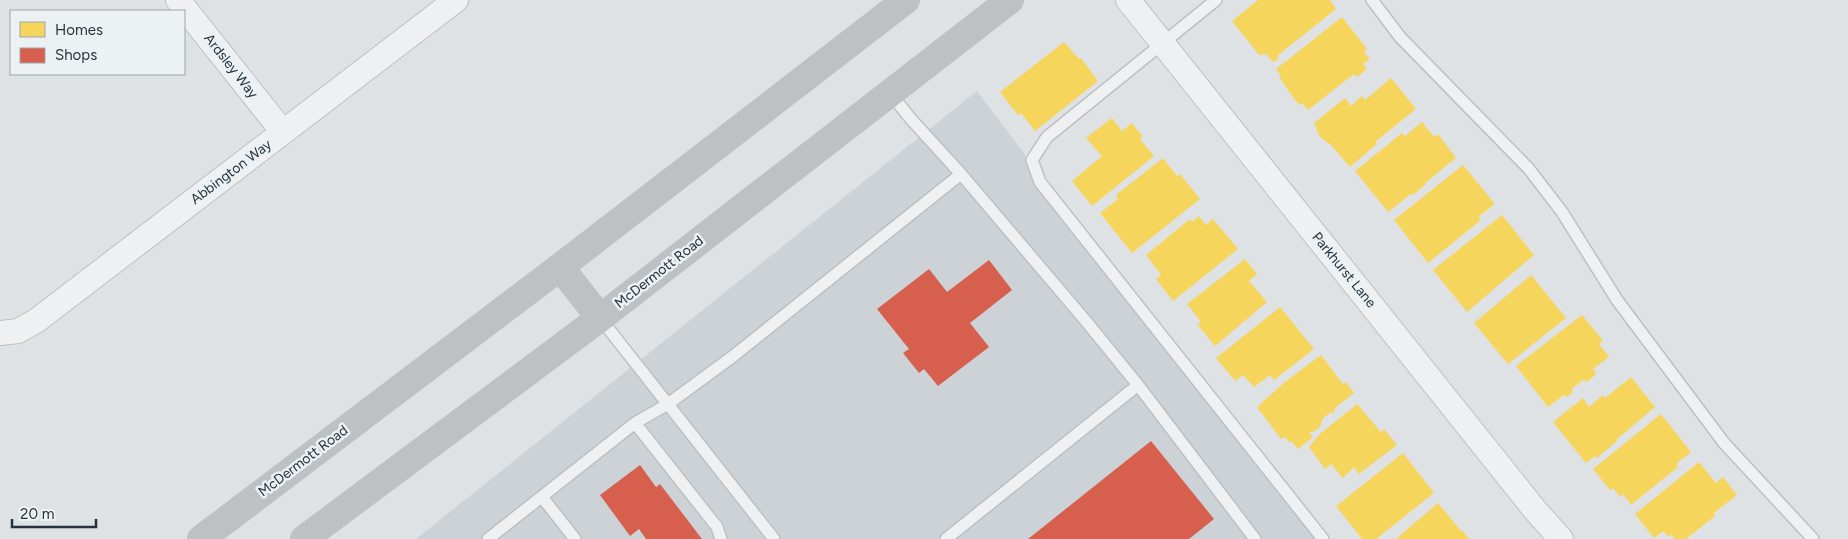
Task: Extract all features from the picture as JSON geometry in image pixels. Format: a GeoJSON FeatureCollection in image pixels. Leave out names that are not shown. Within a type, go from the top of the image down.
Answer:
{"type":"FeatureCollection","features":[{"type":"Feature","properties":{"kind":"main road","name":"McDermott Road"},"geometry":{"type":"LineString","coordinates":[[201,539],[560,267],[906,0]]}},
{"type":"Feature","properties":{"kind":"main road","name":"McDermott Road"},"geometry":{"type":"LineString","coordinates":[[312,537],[600,318],[1010,0]]}},
{"type":"Feature","properties":{"kind":"main road"},"geometry":{"type":"LineString","coordinates":[[560,267],[600,318]]}},
{"type":"Feature","properties":{"kind":"street","name":"Ardsley Way"},"geometry":{"type":"LineString","coordinates":[[178,0],[283,132]]}},
{"type":"Feature","properties":{"kind":"street","name":"Abbington Way"},"geometry":{"type":"LineString","coordinates":[[0,334],[18,331],[36,321],[456,0]]}},
{"type":"Feature","properties":{"kind":"street","name":"Parkhurst Lane"},"geometry":{"type":"LineString","coordinates":[[1128,0],[1561,539]]}},
{"type":"Feature","properties":{"kind":"lane"},"geometry":{"type":"LineString","coordinates":[[1216,0],[1047,137],[1032,160],[1040,182],[1323,539]]}},
{"type":"Feature","properties":{"kind":"lane"},"geometry":{"type":"LineString","coordinates":[[1372,0],[1400,37],[1529,169],[1562,212],[1618,300],[1724,443],[1813,539]]}},
{"type":"Feature","properties":{"kind":"lane"},"geometry":{"type":"LineString","coordinates":[[890,93],[1085,320],[1255,539]]}},
{"type":"Feature","properties":{"kind":"lane"},"geometry":{"type":"LineString","coordinates":[[488,539],[635,423],[668,404],[732,357],[961,174]]}},
{"type":"Feature","properties":{"kind":"lane"},"geometry":{"type":"LineString","coordinates":[[600,318],[774,539]]}},
{"type":"Feature","properties":{"kind":"lane"},"geometry":{"type":"LineString","coordinates":[[946,539],[1138,386]]}},
{"type":"Feature","properties":{"kind":"lane"},"geometry":{"type":"LineString","coordinates":[[635,423],[717,526],[721,539]]}},
{"type":"Feature","properties":{"kind":"lane"},"geometry":{"type":"LineString","coordinates":[[542,497],[575,539]]}},
{"type":"Feature","properties":{"kind":"shaded area"},"geometry":{"type":"Polygon","coordinates":[[[977,91],[1315,539],[416,539],[977,91]]]}},
{"type":"Feature","properties":{"kind":"building: Homes"},"geometry":{"type":"Polygon","coordinates":[[[1258,0],[1330,0],[1336,9],[1277,56],[1279,58],[1273,62],[1266,54],[1259,55],[1232,21],[1258,0]]]}},
{"type":"Feature","properties":{"kind":"building: Homes"},"geometry":{"type":"Polygon","coordinates":[[[1342,17],[1367,49],[1364,52],[1370,59],[1363,64],[1367,69],[1357,77],[1354,74],[1308,110],[1302,103],[1299,105],[1279,77],[1281,76],[1276,69],[1342,17]]]}},
{"type":"Feature","properties":{"kind":"building: Homes"},"geometry":{"type":"Polygon","coordinates":[[[1064,42],[1079,59],[1081,58],[1098,81],[1035,131],[1021,113],[1018,115],[1000,92],[1064,42]]]}},
{"type":"Feature","properties":{"kind":"building: Homes"},"geometry":{"type":"Polygon","coordinates":[[[1391,78],[1416,109],[1375,142],[1377,144],[1350,167],[1331,145],[1320,137],[1314,123],[1345,98],[1351,106],[1362,96],[1365,100],[1391,78]]]}},
{"type":"Feature","properties":{"kind":"building: Homes"},"geometry":{"type":"Polygon","coordinates":[[[1112,118],[1122,131],[1132,123],[1143,137],[1140,139],[1154,156],[1092,206],[1072,181],[1102,156],[1086,138],[1112,118]]]}},
{"type":"Feature","properties":{"kind":"building: Homes"},"geometry":{"type":"Polygon","coordinates":[[[1422,122],[1434,137],[1438,134],[1456,158],[1413,195],[1412,193],[1388,212],[1355,171],[1402,133],[1405,136],[1422,122]]]}},
{"type":"Feature","properties":{"kind":"building: Homes"},"geometry":{"type":"Polygon","coordinates":[[[1163,158],[1177,176],[1180,174],[1200,199],[1132,253],[1100,213],[1118,199],[1116,195],[1163,158]]]}},
{"type":"Feature","properties":{"kind":"building: Homes"},"geometry":{"type":"Polygon","coordinates":[[[1463,165],[1495,204],[1478,217],[1481,220],[1428,263],[1394,220],[1463,165]]]}},
{"type":"Feature","properties":{"kind":"building: Homes"},"geometry":{"type":"Polygon","coordinates":[[[1502,215],[1534,255],[1467,312],[1433,270],[1502,215]]]}},
{"type":"Feature","properties":{"kind":"building: Homes"},"geometry":{"type":"Polygon","coordinates":[[[1199,216],[1206,225],[1213,219],[1238,249],[1173,301],[1156,279],[1161,275],[1146,255],[1190,219],[1192,222],[1199,216]]]}},
{"type":"Feature","properties":{"kind":"building: Homes"},"geometry":{"type":"Polygon","coordinates":[[[1245,259],[1257,274],[1249,281],[1267,302],[1215,346],[1197,324],[1201,322],[1187,304],[1245,259]]]}},
{"type":"Feature","properties":{"kind":"building: Homes"},"geometry":{"type":"Polygon","coordinates":[[[1531,275],[1566,318],[1508,364],[1474,323],[1531,275]]]}},
{"type":"Feature","properties":{"kind":"building: Homes"},"geometry":{"type":"Polygon","coordinates":[[[1280,307],[1314,349],[1274,380],[1270,375],[1254,387],[1243,375],[1235,381],[1216,358],[1280,307]]]}},
{"type":"Feature","properties":{"kind":"building: Homes"},"geometry":{"type":"Polygon","coordinates":[[[1582,315],[1603,341],[1599,344],[1609,357],[1593,369],[1596,373],[1587,382],[1583,380],[1572,389],[1572,393],[1567,397],[1564,395],[1548,407],[1516,366],[1582,315]]]}},
{"type":"Feature","properties":{"kind":"building: Homes"},"geometry":{"type":"Polygon","coordinates":[[[1321,355],[1343,384],[1346,382],[1354,393],[1336,407],[1333,413],[1323,418],[1320,427],[1313,432],[1309,432],[1313,437],[1298,449],[1285,437],[1281,439],[1257,407],[1286,381],[1321,355]]]}},
{"type":"Feature","properties":{"kind":"building: Homes"},"geometry":{"type":"Polygon","coordinates":[[[1631,377],[1655,407],[1597,458],[1595,456],[1586,463],[1553,422],[1583,398],[1589,407],[1603,395],[1605,398],[1631,377]]]}},
{"type":"Feature","properties":{"kind":"building: Homes"},"geometry":{"type":"Polygon","coordinates":[[[1357,404],[1381,432],[1384,429],[1397,445],[1359,474],[1354,467],[1343,478],[1331,464],[1325,469],[1309,447],[1321,433],[1357,404]]]}},
{"type":"Feature","properties":{"kind":"building: Homes"},"geometry":{"type":"Polygon","coordinates":[[[1661,414],[1691,452],[1676,464],[1678,467],[1631,505],[1623,494],[1620,497],[1613,488],[1610,490],[1593,469],[1661,414]]]}},
{"type":"Feature","properties":{"kind":"building: Homes"},"geometry":{"type":"Polygon","coordinates":[[[1403,453],[1434,493],[1376,539],[1362,539],[1336,506],[1403,453]]]}},
{"type":"Feature","properties":{"kind":"building: Homes"},"geometry":{"type":"Polygon","coordinates":[[[1699,462],[1716,483],[1723,477],[1737,495],[1714,513],[1715,516],[1686,539],[1675,539],[1671,534],[1668,537],[1663,531],[1654,538],[1635,514],[1699,462]]]}},
{"type":"Feature","properties":{"kind":"building: Homes"},"geometry":{"type":"Polygon","coordinates":[[[1438,503],[1469,539],[1396,539],[1438,503]]]}},
{"type":"Feature","properties":{"kind":"building: Shops"},"geometry":{"type":"Polygon","coordinates":[[[989,260],[1012,290],[970,323],[989,347],[938,386],[924,369],[919,373],[903,353],[909,349],[877,309],[929,269],[947,292],[989,260]]]}},
{"type":"Feature","properties":{"kind":"building: Shops"},"geometry":{"type":"Polygon","coordinates":[[[1151,441],[1214,519],[1189,539],[1028,539],[1151,441]]]}},
{"type":"Feature","properties":{"kind":"building: Shops"},"geometry":{"type":"Polygon","coordinates":[[[640,465],[656,487],[660,484],[702,539],[646,539],[639,529],[630,536],[600,495],[640,465]]]}}]}
